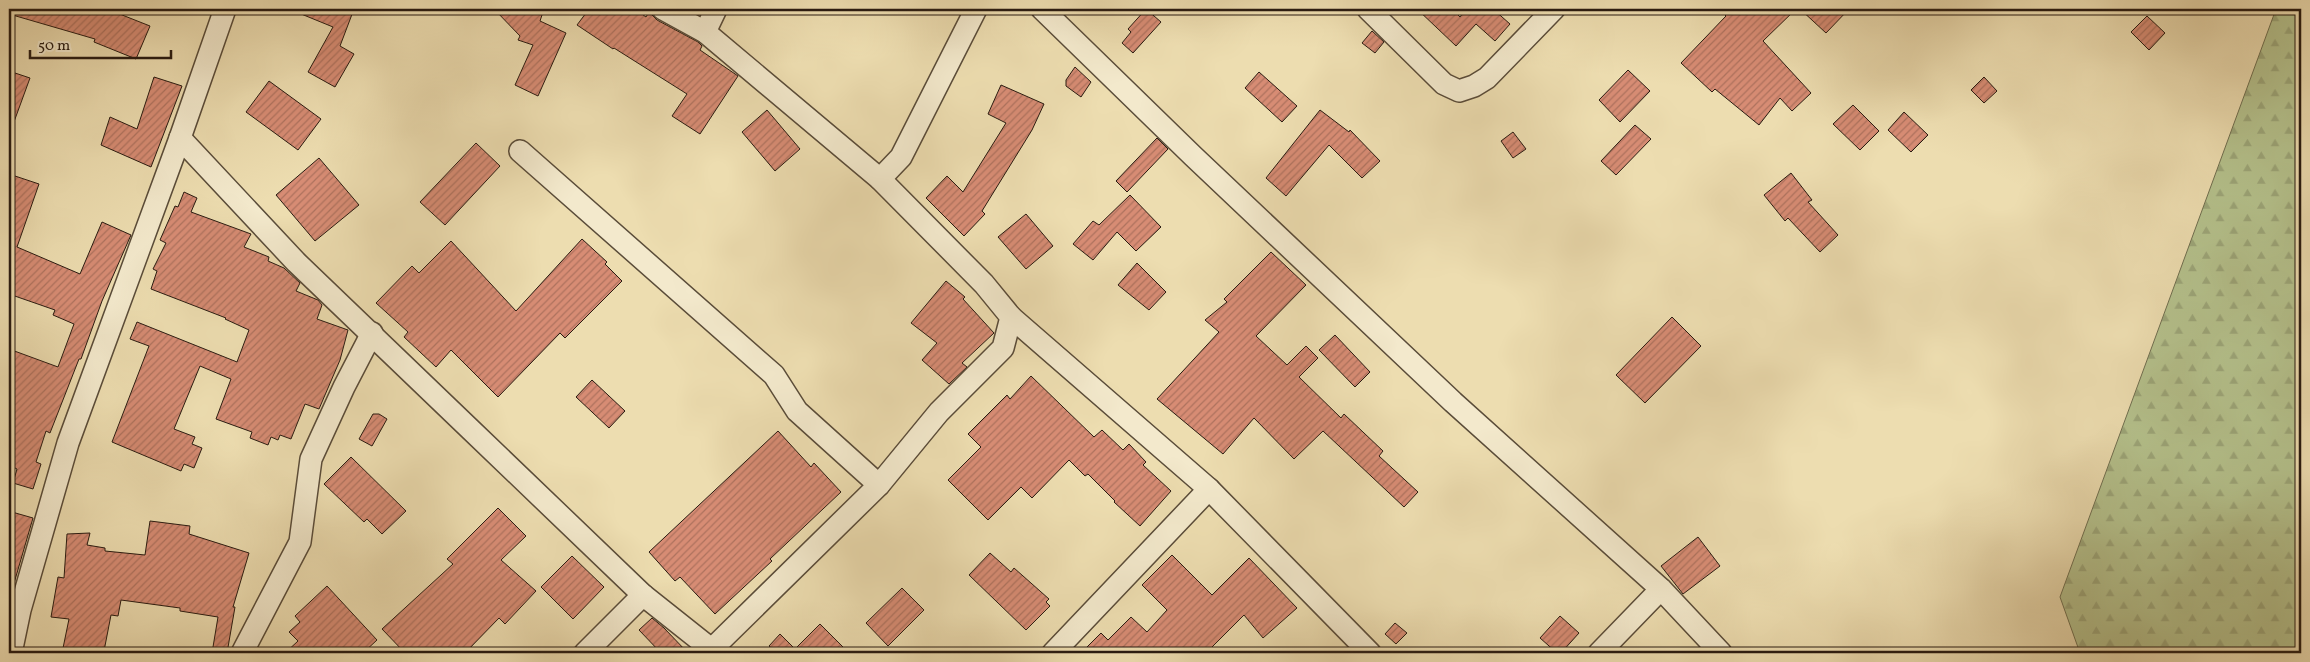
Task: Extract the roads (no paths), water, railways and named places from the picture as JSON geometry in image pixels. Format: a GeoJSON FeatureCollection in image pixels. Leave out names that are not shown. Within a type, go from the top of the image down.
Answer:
{"type":"FeatureCollection","features":[{"type":"Feature","properties":{"kind":"street"},"geometry":{"type":"LineString","coordinates":[[663,9],[705,32],[880,179],[984,284],[1011,317],[1209,489],[1370,653]]}},
{"type":"Feature","properties":{"kind":"street"},"geometry":{"type":"LineString","coordinates":[[705,32],[716,9]]}},
{"type":"Feature","properties":{"kind":"street"},"geometry":{"type":"LineString","coordinates":[[880,179],[901,157],[976,9]]}},
{"type":"Feature","properties":{"kind":"street"},"geometry":{"type":"LineString","coordinates":[[1042,9],[1193,156],[1453,402],[1661,589],[1721,653]]}},
{"type":"Feature","properties":{"kind":"street"},"geometry":{"type":"LineString","coordinates":[[1368,9],[1444,84],[1459,90],[1474,86],[1487,78],[1554,9]]}},
{"type":"Feature","properties":{"kind":"street"},"geometry":{"type":"LineString","coordinates":[[11,653],[20,610],[68,443],[180,138],[220,10]]}},
{"type":"Feature","properties":{"kind":"street"},"geometry":{"type":"LineString","coordinates":[[180,138],[296,262],[643,595],[714,651],[879,485],[939,412],[1003,348],[1011,317]]}},
{"type":"Feature","properties":{"kind":"street"},"geometry":{"type":"LineString","coordinates":[[520,150],[774,375],[797,411],[879,485]]}},
{"type":"Feature","properties":{"kind":"street"},"geometry":{"type":"LineString","coordinates":[[242,653],[300,542],[311,458],[372,333]]}},
{"type":"Feature","properties":{"kind":"street"},"geometry":{"type":"LineString","coordinates":[[1053,653],[1209,489]]}},
{"type":"Feature","properties":{"kind":"street"},"geometry":{"type":"LineString","coordinates":[[1599,653],[1661,589]]}},
{"type":"Feature","properties":{"kind":"street"},"geometry":{"type":"LineString","coordinates":[[585,653],[643,595]]}}]}
